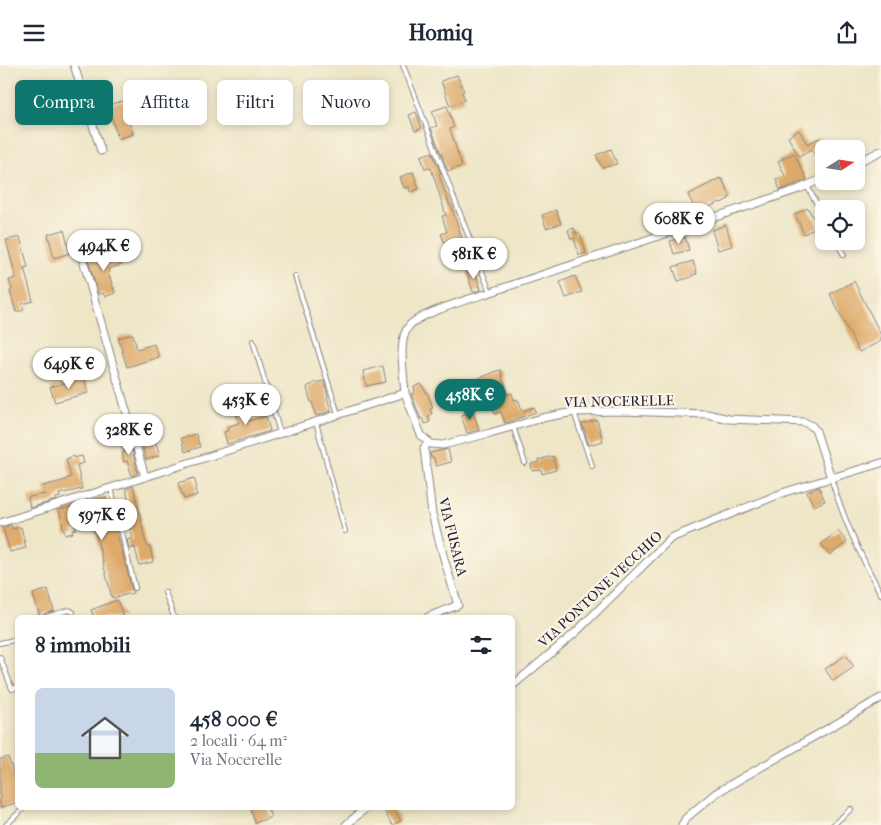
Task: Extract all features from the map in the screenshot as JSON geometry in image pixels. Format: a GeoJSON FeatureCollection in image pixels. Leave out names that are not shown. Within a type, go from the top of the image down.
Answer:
{"type":"FeatureCollection","features":[{"type":"Feature","properties":{"kind":"street"},"geometry":{"type":"LineString","coordinates":[[74,65],[102,151]]}},
{"type":"Feature","properties":{"kind":"street"},"geometry":{"type":"LineString","coordinates":[[865,159],[881,151]]}},
{"type":"Feature","properties":{"kind":"street"},"geometry":{"type":"LineString","coordinates":[[429,442],[421,435],[405,393],[403,335],[408,326],[415,321],[436,311],[490,292],[815,182]]}},
{"type":"Feature","properties":{"kind":"street"},"geometry":{"type":"LineString","coordinates":[[84,263],[145,477]]}},
{"type":"Feature","properties":{"kind":"street"},"geometry":{"type":"LineString","coordinates":[[0,523],[405,393]]}},
{"type":"Feature","properties":{"kind":"street","name":"VIA NOCERELLE"},"geometry":{"type":"LineString","coordinates":[[429,442],[431,444],[443,445],[542,418],[574,412],[621,411],[707,414],[729,419],[804,422],[812,426],[816,431],[830,478]]}},
{"type":"Feature","properties":{"kind":"street","name":"VIA FUSARA"},"geometry":{"type":"LineString","coordinates":[[429,442],[424,448],[432,514],[444,563],[458,605],[433,615]]}},
{"type":"Feature","properties":{"kind":"street","name":"VIA PONTONE VECCHIO"},"geometry":{"type":"LineString","coordinates":[[515,683],[575,633],[671,538],[785,492],[881,463]]}},
{"type":"Feature","properties":{"kind":"street"},"geometry":{"type":"LineString","coordinates":[[682,825],[686,818],[716,793],[881,698]]}},
{"type":"Feature","properties":{"kind":"street"},"geometry":{"type":"LineString","coordinates":[[346,825],[364,810]]}},
{"type":"Feature","properties":{"kind":"lane"},"geometry":{"type":"LineString","coordinates":[[403,65],[490,292]]}},
{"type":"Feature","properties":{"kind":"lane"},"geometry":{"type":"LineString","coordinates":[[807,186],[815,201]]}},
{"type":"Feature","properties":{"kind":"lane"},"geometry":{"type":"LineString","coordinates":[[841,250],[844,255]]}},
{"type":"Feature","properties":{"kind":"lane"},"geometry":{"type":"LineString","coordinates":[[295,276],[338,414]]}},
{"type":"Feature","properties":{"kind":"lane"},"geometry":{"type":"LineString","coordinates":[[252,341],[280,433]]}},
{"type":"Feature","properties":{"kind":"lane"},"geometry":{"type":"LineString","coordinates":[[574,412],[592,466]]}},
{"type":"Feature","properties":{"kind":"lane"},"geometry":{"type":"LineString","coordinates":[[316,422],[344,531]]}},
{"type":"Feature","properties":{"kind":"lane"},"geometry":{"type":"LineString","coordinates":[[514,426],[525,463]]}},
{"type":"Feature","properties":{"kind":"lane"},"geometry":{"type":"LineString","coordinates":[[830,478],[838,503],[881,594]]}},
{"type":"Feature","properties":{"kind":"lane"},"geometry":{"type":"LineString","coordinates":[[111,488],[135,588]]}},
{"type":"Feature","properties":{"kind":"lane"},"geometry":{"type":"LineString","coordinates":[[165,592],[173,615]]}},
{"type":"Feature","properties":{"kind":"lane"},"geometry":{"type":"LineString","coordinates":[[53,615],[69,610],[73,613]]}},
{"type":"Feature","properties":{"kind":"lane"},"geometry":{"type":"LineString","coordinates":[[0,643],[15,640]]}},
{"type":"Feature","properties":{"kind":"lane"},"geometry":{"type":"LineString","coordinates":[[0,657],[12,689],[15,688]]}},
{"type":"Feature","properties":{"kind":"lane"},"geometry":{"type":"LineString","coordinates":[[833,825],[851,809]]}},
{"type":"Feature","properties":{"kind":"lane"},"geometry":{"type":"LineString","coordinates":[[6,825],[22,810]]}},
{"type":"Feature","properties":{"kind":"building"},"geometry":{"type":"Polygon","coordinates":[[[457,75],[464,91],[462,92],[465,100],[450,106],[441,81],[457,75]]]}},
{"type":"Feature","properties":{"kind":"building"},"geometry":{"type":"Polygon","coordinates":[[[123,101],[123,125],[130,125],[133,134],[118,139],[113,122],[113,104],[123,101]]]}},
{"type":"Feature","properties":{"kind":"building"},"geometry":{"type":"Polygon","coordinates":[[[447,106],[454,127],[450,129],[462,166],[448,171],[431,128],[437,126],[432,111],[447,106]]]}},
{"type":"Feature","properties":{"kind":"building"},"geometry":{"type":"Polygon","coordinates":[[[416,112],[422,128],[415,131],[409,115],[416,112]]]}},
{"type":"Feature","properties":{"kind":"building"},"geometry":{"type":"Polygon","coordinates":[[[799,130],[807,144],[815,140],[815,155],[812,149],[799,156],[788,137],[799,130]]]}},
{"type":"Feature","properties":{"kind":"building"},"geometry":{"type":"Polygon","coordinates":[[[611,149],[617,164],[602,168],[596,155],[611,149]]]}},
{"type":"Feature","properties":{"kind":"building"},"geometry":{"type":"Polygon","coordinates":[[[432,152],[466,250],[458,253],[453,239],[444,242],[441,234],[447,232],[442,216],[446,215],[431,168],[425,169],[421,156],[432,152]]]}},
{"type":"Feature","properties":{"kind":"building"},"geometry":{"type":"Polygon","coordinates":[[[794,153],[807,180],[780,190],[776,179],[785,176],[778,161],[794,153]]]}},
{"type":"Feature","properties":{"kind":"building"},"geometry":{"type":"Polygon","coordinates":[[[413,172],[419,189],[410,192],[409,187],[404,188],[400,177],[413,172]]]}},
{"type":"Feature","properties":{"kind":"building"},"geometry":{"type":"Polygon","coordinates":[[[720,178],[731,197],[697,213],[688,195],[720,178]]]}},
{"type":"Feature","properties":{"kind":"building"},"geometry":{"type":"Polygon","coordinates":[[[808,208],[815,221],[815,228],[804,234],[795,214],[808,208]]]}},
{"type":"Feature","properties":{"kind":"building"},"geometry":{"type":"Polygon","coordinates":[[[556,210],[561,224],[546,228],[542,215],[556,210]]]}},
{"type":"Feature","properties":{"kind":"building"},"geometry":{"type":"Polygon","coordinates":[[[726,225],[732,246],[718,250],[712,230],[726,225]]]}},
{"type":"Feature","properties":{"kind":"building"},"geometry":{"type":"Polygon","coordinates":[[[574,228],[576,234],[580,233],[586,253],[579,255],[574,238],[571,239],[568,230],[574,228]]]}},
{"type":"Feature","properties":{"kind":"building"},"geometry":{"type":"Polygon","coordinates":[[[64,230],[70,253],[54,258],[48,234],[64,230]]]}},
{"type":"Feature","properties":{"kind":"building"},"geometry":{"type":"Polygon","coordinates":[[[20,237],[28,267],[24,268],[33,301],[22,304],[24,310],[16,312],[9,280],[16,278],[6,240],[20,237]]]}},
{"type":"Feature","properties":{"kind":"building"},"geometry":{"type":"Polygon","coordinates":[[[685,237],[689,250],[674,254],[670,241],[685,237]]]}},
{"type":"Feature","properties":{"kind":"building"},"geometry":{"type":"Polygon","coordinates":[[[118,252],[122,265],[108,269],[115,293],[105,297],[103,293],[98,294],[88,260],[118,252]]]}},
{"type":"Feature","properties":{"kind":"building"},"geometry":{"type":"Polygon","coordinates":[[[693,261],[697,274],[678,281],[673,267],[693,261]]]}},
{"type":"Feature","properties":{"kind":"building"},"geometry":{"type":"Polygon","coordinates":[[[474,268],[481,290],[473,292],[466,270],[474,268]]]}},
{"type":"Feature","properties":{"kind":"building"},"geometry":{"type":"Polygon","coordinates":[[[575,276],[582,292],[566,298],[560,282],[575,276]]]}},
{"type":"Feature","properties":{"kind":"building"},"geometry":{"type":"Polygon","coordinates":[[[854,281],[881,335],[881,341],[859,352],[830,294],[854,281]]]}},
{"type":"Feature","properties":{"kind":"building"},"geometry":{"type":"Polygon","coordinates":[[[133,334],[137,349],[154,344],[159,357],[127,367],[118,338],[133,334]]]}},
{"type":"Feature","properties":{"kind":"building"},"geometry":{"type":"Polygon","coordinates":[[[383,366],[386,382],[366,386],[363,371],[383,366]]]}},
{"type":"Feature","properties":{"kind":"building"},"geometry":{"type":"Polygon","coordinates":[[[501,370],[508,395],[512,393],[514,400],[517,399],[519,401],[522,411],[534,407],[536,412],[505,423],[501,412],[495,414],[492,405],[488,406],[481,384],[478,385],[476,379],[501,370]]]}},
{"type":"Feature","properties":{"kind":"building"},"geometry":{"type":"Polygon","coordinates":[[[84,378],[88,393],[55,402],[50,387],[84,378]]]}},
{"type":"Feature","properties":{"kind":"building"},"geometry":{"type":"Polygon","coordinates":[[[324,381],[331,411],[316,416],[307,389],[313,383],[324,381]]]}},
{"type":"Feature","properties":{"kind":"building"},"geometry":{"type":"Polygon","coordinates":[[[421,384],[433,408],[430,409],[432,414],[428,416],[430,422],[425,424],[421,419],[411,394],[415,392],[414,387],[421,384]]]}},
{"type":"Feature","properties":{"kind":"building"},"geometry":{"type":"Polygon","coordinates":[[[243,403],[248,421],[266,416],[270,431],[227,444],[224,432],[228,431],[227,427],[239,423],[234,405],[243,403]]]}},
{"type":"Feature","properties":{"kind":"building"},"geometry":{"type":"Polygon","coordinates":[[[472,408],[479,430],[467,433],[461,415],[467,413],[466,410],[472,408]]]}},
{"type":"Feature","properties":{"kind":"building"},"geometry":{"type":"Polygon","coordinates":[[[597,420],[603,441],[589,445],[582,424],[597,420]]]}},
{"type":"Feature","properties":{"kind":"building"},"geometry":{"type":"Polygon","coordinates":[[[196,434],[200,447],[185,452],[181,438],[196,434]]]}},
{"type":"Feature","properties":{"kind":"building"},"geometry":{"type":"Polygon","coordinates":[[[127,435],[138,473],[132,476],[127,461],[124,462],[122,453],[125,452],[121,436],[127,435]]]}},
{"type":"Feature","properties":{"kind":"building"},"geometry":{"type":"Polygon","coordinates":[[[155,440],[160,455],[146,460],[142,444],[155,440]]]}},
{"type":"Feature","properties":{"kind":"building"},"geometry":{"type":"Polygon","coordinates":[[[448,449],[451,462],[436,466],[434,458],[431,458],[430,453],[448,449]]]}},
{"type":"Feature","properties":{"kind":"building"},"geometry":{"type":"Polygon","coordinates":[[[74,456],[74,458],[82,456],[84,463],[77,465],[82,489],[59,494],[60,497],[56,498],[56,500],[30,508],[28,497],[45,494],[43,486],[71,477],[66,459],[74,456]]]}},
{"type":"Feature","properties":{"kind":"building"},"geometry":{"type":"Polygon","coordinates":[[[553,456],[556,470],[542,474],[541,470],[532,471],[531,464],[553,456]]]}},
{"type":"Feature","properties":{"kind":"building"},"geometry":{"type":"Polygon","coordinates":[[[194,478],[197,495],[184,499],[178,483],[194,478]]]}},
{"type":"Feature","properties":{"kind":"building"},"geometry":{"type":"Polygon","coordinates":[[[133,486],[145,540],[148,547],[150,547],[153,562],[139,565],[135,547],[129,549],[127,540],[133,538],[127,515],[131,513],[126,489],[133,486]]]}},
{"type":"Feature","properties":{"kind":"building"},"geometry":{"type":"Polygon","coordinates":[[[819,487],[825,501],[814,506],[807,492],[819,487]]]}},
{"type":"Feature","properties":{"kind":"building"},"geometry":{"type":"Polygon","coordinates":[[[106,497],[133,593],[112,598],[92,519],[74,523],[76,529],[72,530],[73,533],[65,535],[59,510],[106,497]]]}},
{"type":"Feature","properties":{"kind":"building"},"geometry":{"type":"Polygon","coordinates":[[[11,525],[12,529],[21,527],[26,548],[10,552],[3,528],[11,525]]]}},
{"type":"Feature","properties":{"kind":"building"},"geometry":{"type":"Polygon","coordinates":[[[838,531],[847,542],[830,555],[821,544],[838,531]]]}},
{"type":"Feature","properties":{"kind":"building"},"geometry":{"type":"Polygon","coordinates":[[[48,589],[54,611],[39,615],[33,594],[48,589]]]}},
{"type":"Feature","properties":{"kind":"building"},"geometry":{"type":"Polygon","coordinates":[[[117,600],[123,615],[93,615],[91,610],[117,600]]]}},
{"type":"Feature","properties":{"kind":"building"},"geometry":{"type":"Polygon","coordinates":[[[846,655],[854,667],[833,681],[825,669],[846,655]]]}},
{"type":"Feature","properties":{"kind":"building"},"geometry":{"type":"Polygon","coordinates":[[[8,757],[15,777],[15,803],[0,808],[0,759],[8,757]]]}},
{"type":"Feature","properties":{"kind":"building"},"geometry":{"type":"Polygon","coordinates":[[[251,810],[268,810],[271,817],[255,823],[251,810]]]}},
{"type":"Feature","properties":{"kind":"building"},"geometry":{"type":"Polygon","coordinates":[[[384,810],[395,810],[401,821],[392,825],[384,810]]]}}]}
